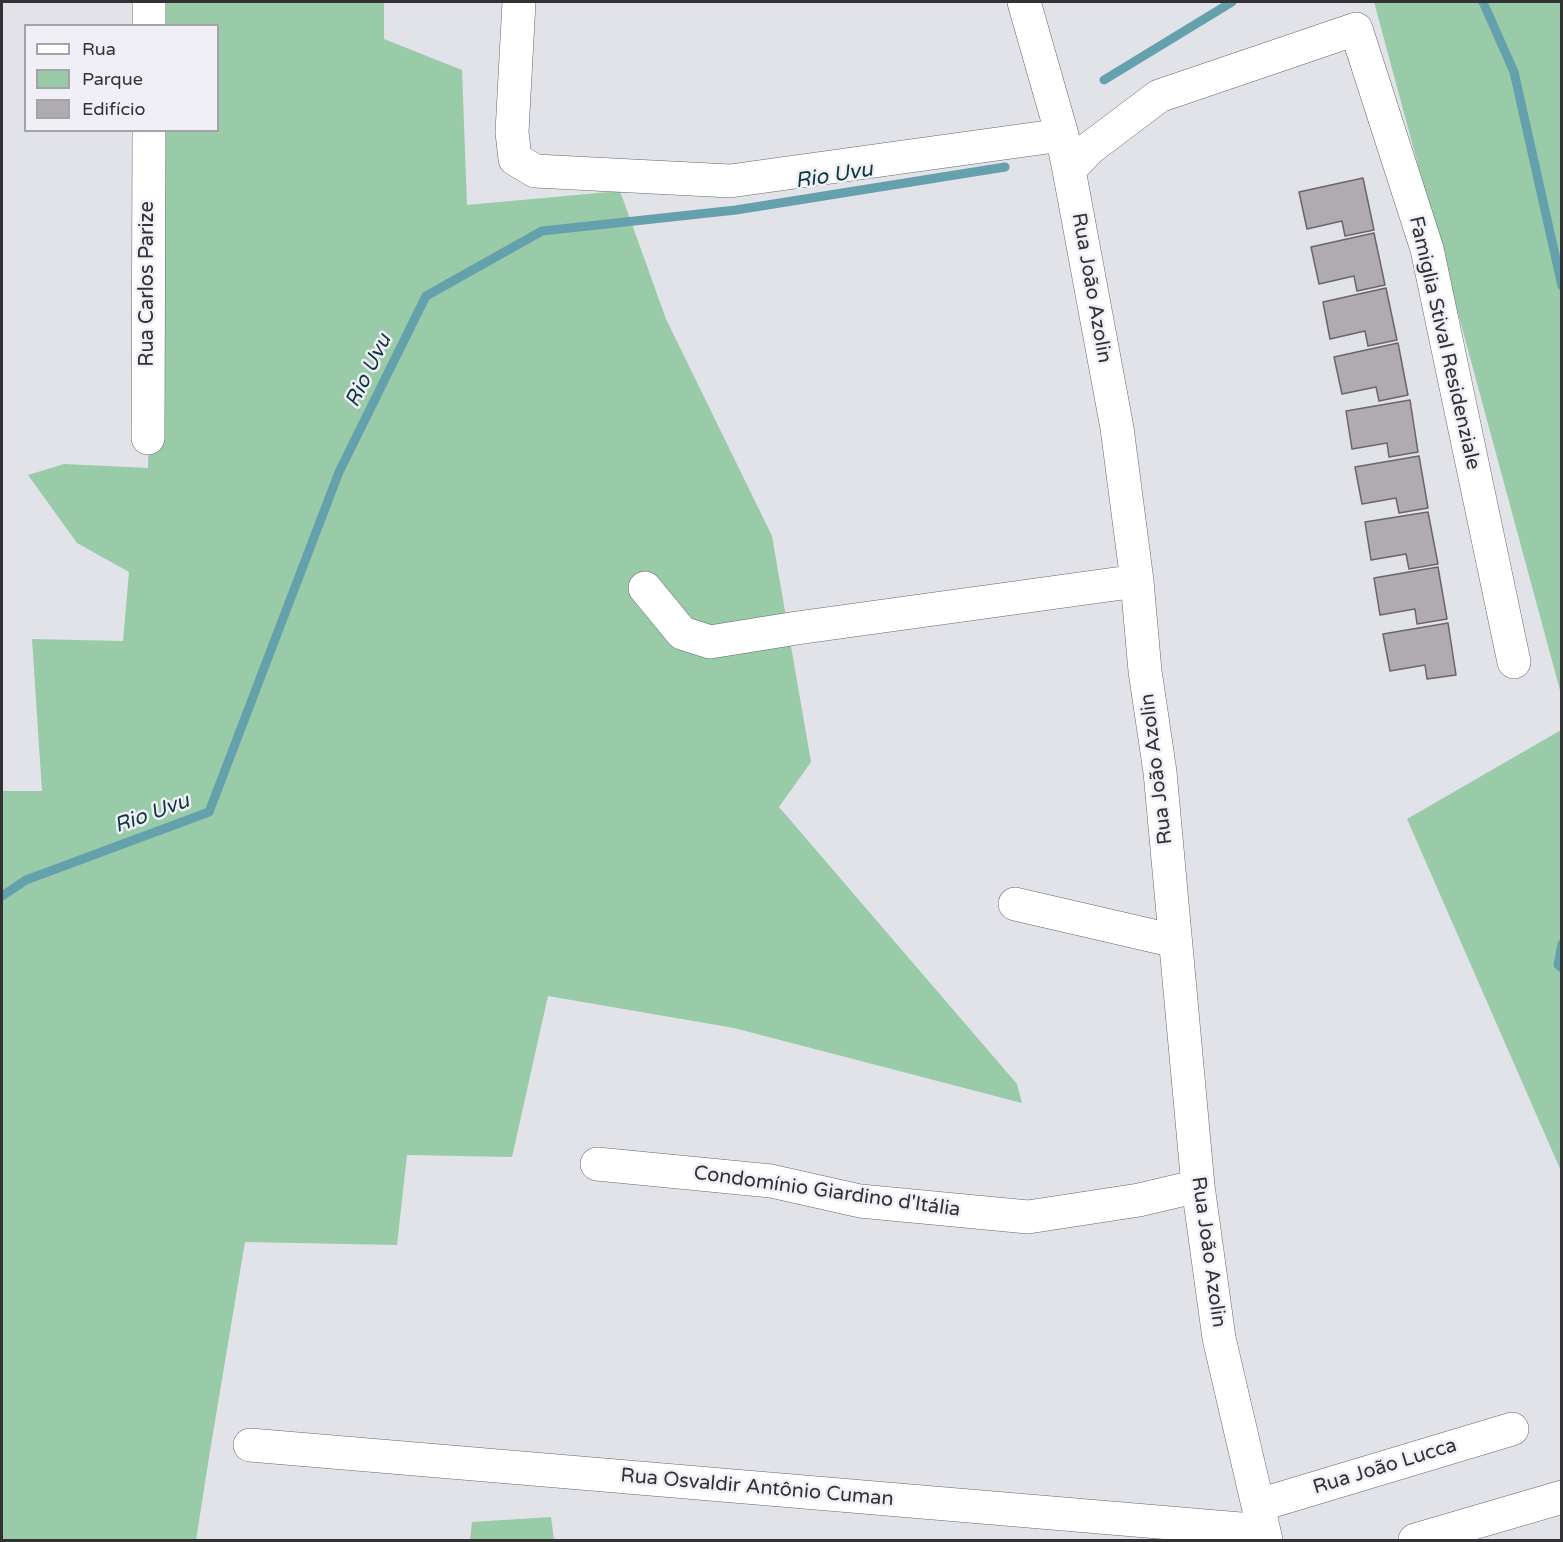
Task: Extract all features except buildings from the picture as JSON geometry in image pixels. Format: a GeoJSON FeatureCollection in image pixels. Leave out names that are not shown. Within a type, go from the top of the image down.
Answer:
{"type":"FeatureCollection","features":[{"type":"Feature","properties":{"kind":"street"},"geometry":{"type":"LineString","coordinates":[[149,2],[149,24]]}},
{"type":"Feature","properties":{"kind":"street"},"geometry":{"type":"LineString","coordinates":[[519,2],[512,132],[515,159],[535,171],[730,181],[1062,135]]}},
{"type":"Feature","properties":{"kind":"street","name":"Rua João Azolin"},"geometry":{"type":"LineString","coordinates":[[1024,2],[1062,135],[1116,428],[1137,581],[1145,671],[1160,772],[1198,1186],[1219,1338],[1263,1526]]}},
{"type":"Feature","properties":{"kind":"street","name":"Famiglia Stival Residenziale"},"geometry":{"type":"LineString","coordinates":[[1069,170],[1090,148],[1159,96],[1356,29],[1427,249],[1514,662]]}},
{"type":"Feature","properties":{"kind":"street","name":"Rua Carlos Parize"},"geometry":{"type":"LineString","coordinates":[[148,438],[149,132]]}},
{"type":"Feature","properties":{"kind":"street"},"geometry":{"type":"LineString","coordinates":[[645,588],[682,633],[710,642],[1137,581]]}},
{"type":"Feature","properties":{"kind":"street"},"geometry":{"type":"LineString","coordinates":[[1015,904],[1175,941]]}},
{"type":"Feature","properties":{"kind":"street","name":"Condomínio Giardino d'Itália"},"geometry":{"type":"LineString","coordinates":[[597,1164],[771,1181],[860,1201],[1028,1217],[1138,1200],[1198,1186]]}},
{"type":"Feature","properties":{"kind":"street","name":"Rua João Lucca"},"geometry":{"type":"LineString","coordinates":[[1263,1526],[1512,1429]]}},
{"type":"Feature","properties":{"kind":"street","name":"Rua Osvaldir Antônio Cuman"},"geometry":{"type":"LineString","coordinates":[[250,1445],[1263,1526]]}},
{"type":"Feature","properties":{"kind":"street"},"geometry":{"type":"LineString","coordinates":[[1431,1538],[1562,1497]]}},
{"type":"Feature","properties":{"kind":"green space"},"geometry":{"type":"Polygon","coordinates":[[[157,2],[384,2],[384,39],[462,70],[467,205],[620,191],[666,319],[772,536],[811,762],[779,807],[1017,1084],[1022,1103],[734,1028],[548,996],[512,1157],[407,1155],[397,1245],[245,1242],[196,1540],[2,1540],[2,791],[42,791],[32,639],[123,641],[129,572],[77,543],[28,475],[64,464],[148,468],[154,132],[219,132],[219,24],[156,24],[157,2]]]}},
{"type":"Feature","properties":{"kind":"green space"},"geometry":{"type":"Polygon","coordinates":[[[1374,2],[1561,2],[1561,694],[1374,2]]]}},
{"type":"Feature","properties":{"kind":"green space"},"geometry":{"type":"Polygon","coordinates":[[[1561,730],[1561,1171],[1407,819],[1561,730]]]}},
{"type":"Feature","properties":{"kind":"green space"},"geometry":{"type":"Polygon","coordinates":[[[551,1517],[554,1540],[470,1540],[472,1522],[551,1517]]]}},
{"type":"Feature","properties":{"kind":"waterway","name":"Rio Uvu"},"geometry":{"type":"LineString","coordinates":[[1104,80],[1232,2]]}},
{"type":"Feature","properties":{"kind":"waterway"},"geometry":{"type":"LineString","coordinates":[[1483,2],[1514,72],[1562,286]]}},
{"type":"Feature","properties":{"kind":"waterway","name":"Rio Uvu"},"geometry":{"type":"LineString","coordinates":[[2,896],[26,880],[209,812],[339,472],[426,296],[542,231],[736,210],[1005,167]]}},
{"type":"Feature","properties":{"kind":"waterway"},"geometry":{"type":"LineString","coordinates":[[1562,944],[1558,965],[1562,968]]}}]}
